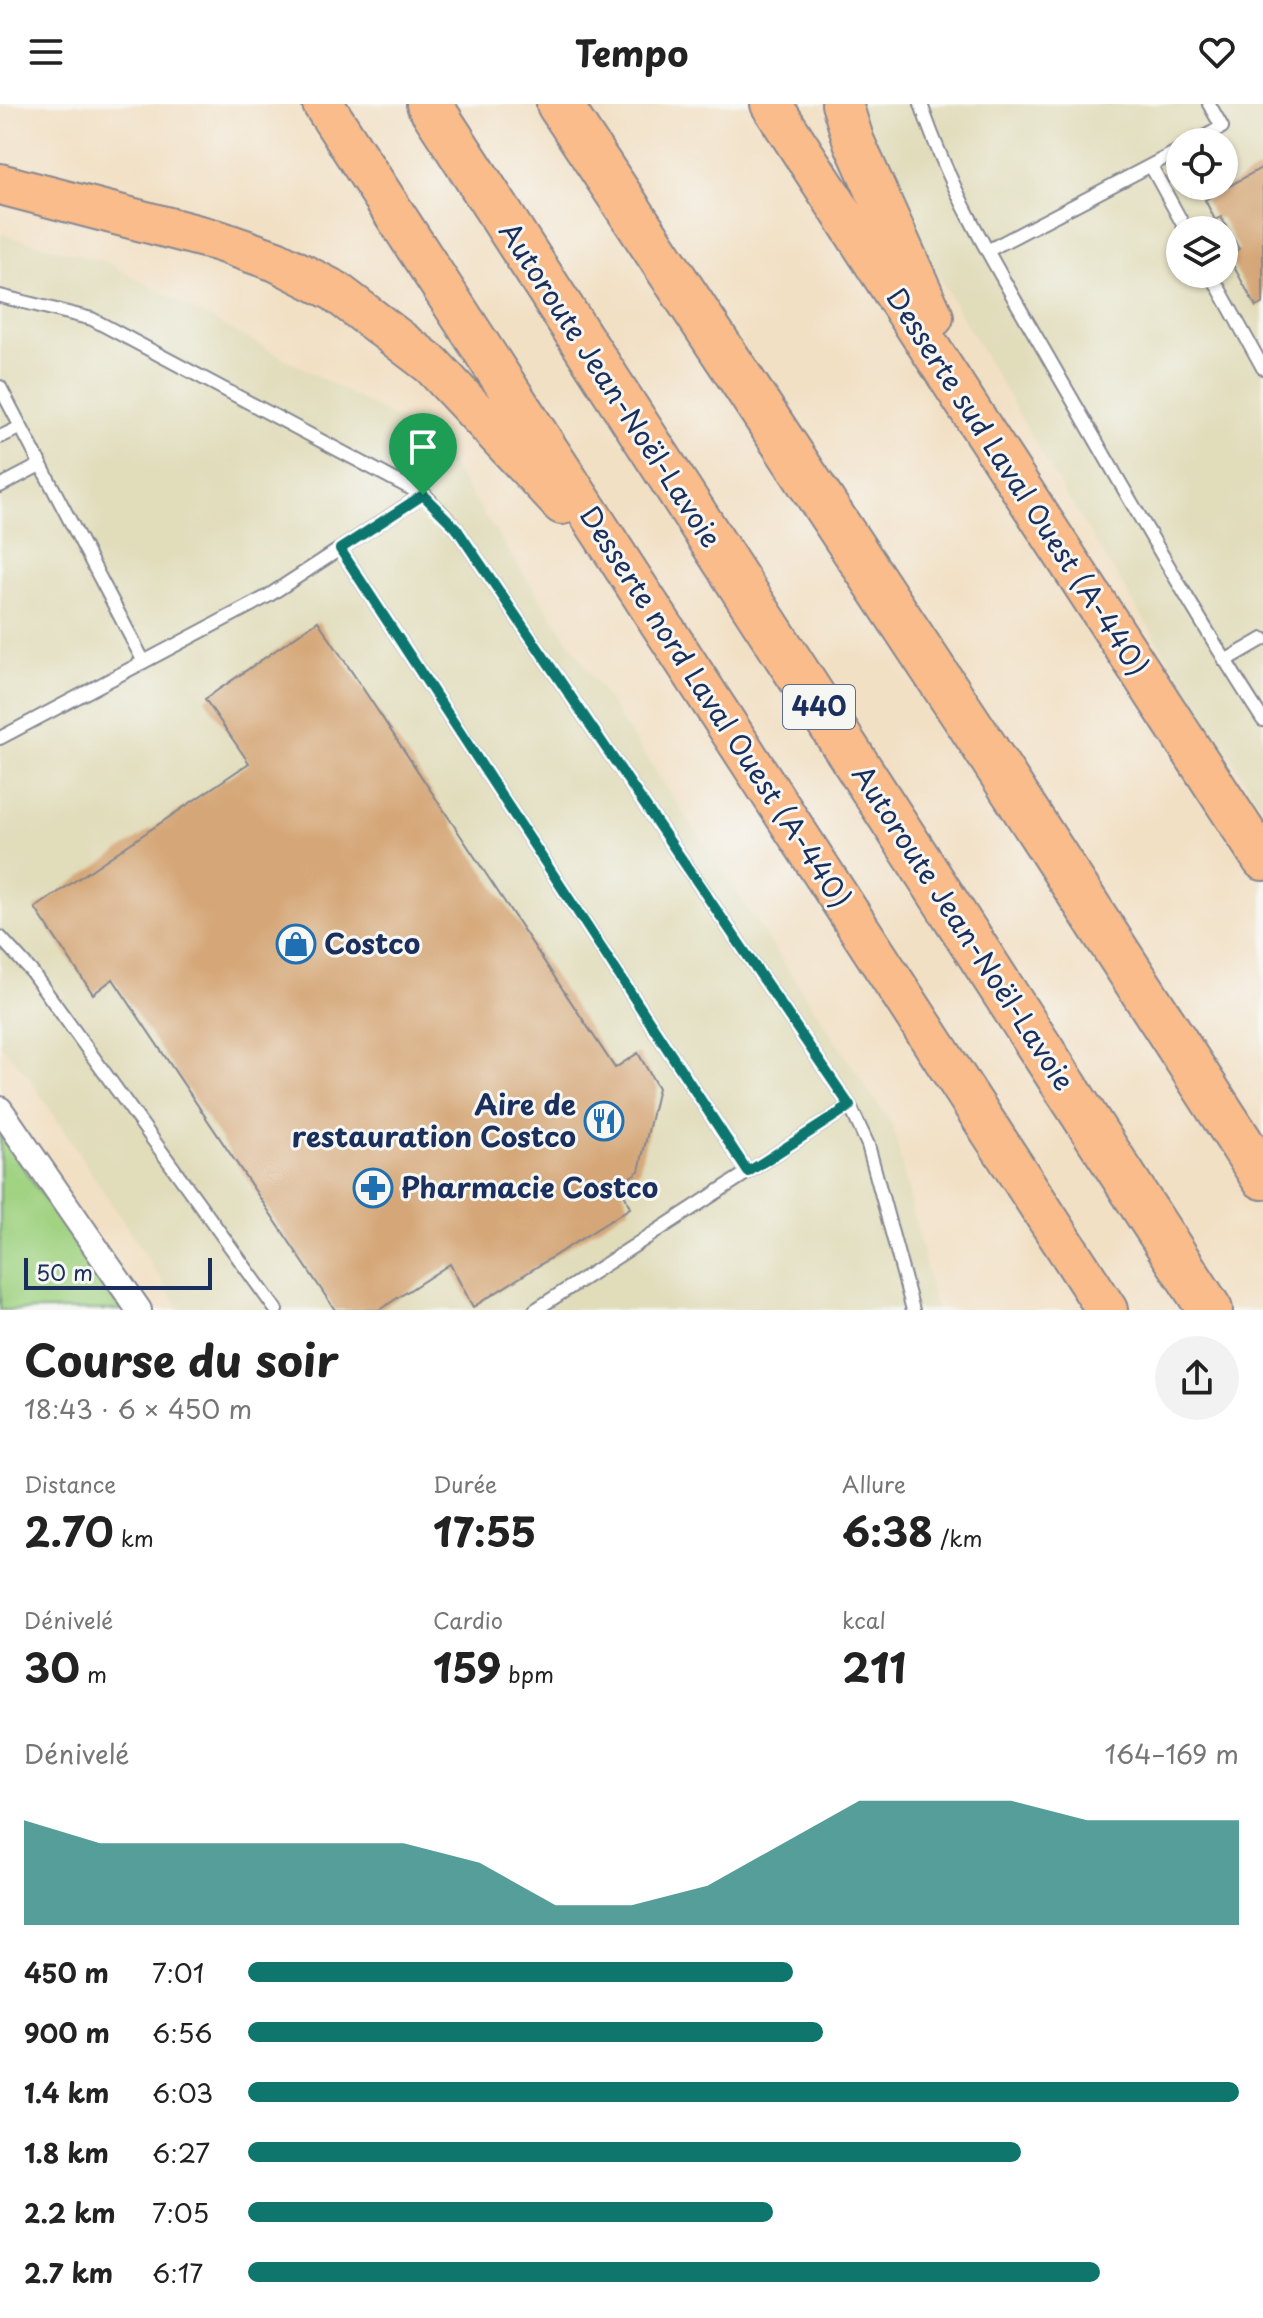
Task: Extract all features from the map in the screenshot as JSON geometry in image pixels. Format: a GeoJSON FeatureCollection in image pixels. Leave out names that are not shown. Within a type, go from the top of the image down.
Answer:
{"type":"FeatureCollection","features":[{"type":"Feature","properties":{"kind":"highway","name":"Autoroute Jean-Noël-Lavoie"},"geometry":{"type":"LineString","coordinates":[[429,104],[1210,1310]]}},
{"type":"Feature","properties":{"kind":"highway"},"geometry":{"type":"LineString","coordinates":[[559,104],[993,759],[1263,1177]]}},
{"type":"Feature","properties":{"kind":"main road","name":"Desserte nord Laval Ouest (A-440)"},"geometry":{"type":"LineString","coordinates":[[323,104],[1107,1310]]}},
{"type":"Feature","properties":{"kind":"main road","name":"Desserte sud Laval Ouest (A-440)"},"geometry":{"type":"LineString","coordinates":[[771,104],[1263,860]]}},
{"type":"Feature","properties":{"kind":"main road"},"geometry":{"type":"LineString","coordinates":[[842,104],[854,142],[983,429]]}},
{"type":"Feature","properties":{"kind":"main road"},"geometry":{"type":"LineString","coordinates":[[0,184],[219,241],[276,261],[335,291],[432,365],[626,570]]}},
{"type":"Feature","properties":{"kind":"street"},"geometry":{"type":"LineString","coordinates":[[0,1109],[139,1310]]}},
{"type":"Feature","properties":{"kind":"lane"},"geometry":{"type":"LineString","coordinates":[[921,104],[945,172],[987,251],[1225,661],[1263,720]]}},
{"type":"Feature","properties":{"kind":"lane"},"geometry":{"type":"LineString","coordinates":[[1209,104],[1220,128]]}},
{"type":"Feature","properties":{"kind":"lane"},"geometry":{"type":"LineString","coordinates":[[987,251],[1166,158]]}},
{"type":"Feature","properties":{"kind":"lane"},"geometry":{"type":"LineString","coordinates":[[1151,166],[1178,216]]}},
{"type":"Feature","properties":{"kind":"lane"},"geometry":{"type":"LineString","coordinates":[[1219,288],[1263,368]]}},
{"type":"Feature","properties":{"kind":"lane"},"geometry":{"type":"LineString","coordinates":[[0,296],[92,319],[423,495],[465,540],[850,1106],[868,1145],[913,1310]]}},
{"type":"Feature","properties":{"kind":"lane"},"geometry":{"type":"LineString","coordinates":[[1,391],[144,662]]}},
{"type":"Feature","properties":{"kind":"lane"},"geometry":{"type":"LineString","coordinates":[[0,437],[21,427]]}},
{"type":"Feature","properties":{"kind":"lane"},"geometry":{"type":"LineString","coordinates":[[0,486],[40,465]]}},
{"type":"Feature","properties":{"kind":"lane"},"geometry":{"type":"LineString","coordinates":[[0,738],[268,596],[423,495]]}},
{"type":"Feature","properties":{"kind":"lane"},"geometry":{"type":"LineString","coordinates":[[340,549],[748,1172]]}},
{"type":"Feature","properties":{"kind":"lane"},"geometry":{"type":"LineString","coordinates":[[1225,661],[1263,639]]}},
{"type":"Feature","properties":{"kind":"lane"},"geometry":{"type":"LineString","coordinates":[[0,937],[31,971],[276,1310]]}},
{"type":"Feature","properties":{"kind":"lane"},"geometry":{"type":"LineString","coordinates":[[535,1310],[850,1106]]}},
{"type":"Feature","properties":{"kind":"shaded area"},"geometry":{"type":"Polygon","coordinates":[[[855,104],[1263,104],[1263,809],[1062,489],[924,251],[855,104]]]}},
{"type":"Feature","properties":{"kind":"shaded area"},"geometry":{"type":"Polygon","coordinates":[[[0,234],[104,261],[434,439],[893,1127],[936,1310],[181,1310],[28,1076],[0,1044],[0,234]]]}},
{"type":"Feature","properties":{"kind":"green space"},"geometry":{"type":"Polygon","coordinates":[[[0,1134],[121,1310],[0,1310],[0,1134]]]}},
{"type":"Feature","properties":{"kind":"building"},"geometry":{"type":"Polygon","coordinates":[[[1263,167],[1263,303],[1256,307],[1238,274],[1238,216],[1213,216],[1205,200],[1238,200],[1238,181],[1263,167]]]}},
{"type":"Feature","properties":{"kind":"building","name":"Costco"},"geometry":{"type":"Polygon","coordinates":[[[318,621],[615,1068],[638,1053],[658,1088],[639,1171],[620,1184],[630,1208],[473,1307],[450,1264],[379,1310],[335,1310],[113,979],[93,994],[35,908],[249,763],[205,699],[318,621]]]}},
{"type":"Feature","properties":{"kind":"place","name":"Costco"},"geometry":{"type":"Point","coordinates":[296,944]}},
{"type":"Feature","properties":{"kind":"place","name":"Aire de restauration Costco"},"geometry":{"type":"Point","coordinates":[604,1121]}},
{"type":"Feature","properties":{"kind":"place","name":"Pharmacie Costco"},"geometry":{"type":"Point","coordinates":[373,1188]}},
{"type":"Feature","properties":{"kind":"route"},"geometry":{"type":"LineString","coordinates":[[423,495],[456,528],[850,1106],[748,1172],[340,549],[423,495]]}}]}
